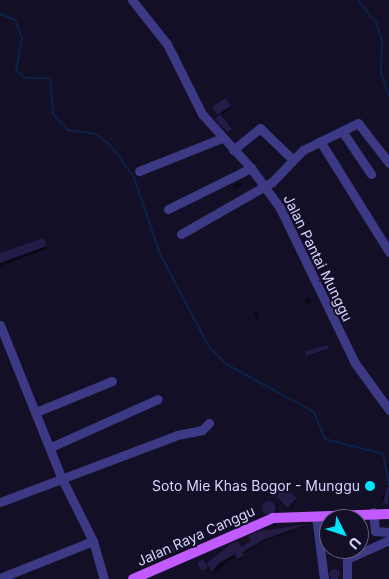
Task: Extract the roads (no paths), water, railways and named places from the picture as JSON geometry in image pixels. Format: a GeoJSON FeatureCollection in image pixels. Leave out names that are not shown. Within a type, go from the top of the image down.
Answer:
{"type":"FeatureCollection","features":[{"type":"Feature","properties":{"kind":"main road","name":"Jalan Raya Canggu"},"geometry":{"type":"LineString","coordinates":[[133,579],[263,521],[373,512],[389,514]]}},
{"type":"Feature","properties":{"kind":"street","name":"Jalan Pantai Munggu"},"geometry":{"type":"LineString","coordinates":[[132,0],[156,27],[189,93],[222,138],[251,168],[280,208],[355,363],[389,410]]}},
{"type":"Feature","properties":{"kind":"street"},"geometry":{"type":"LineString","coordinates":[[181,234],[282,175],[292,159],[320,141],[362,124],[389,164]]}},
{"type":"Feature","properties":{"kind":"street"},"geometry":{"type":"LineString","coordinates":[[233,150],[260,128],[292,159]]}},
{"type":"Feature","properties":{"kind":"street"},"geometry":{"type":"LineString","coordinates":[[342,131],[371,174]]}},
{"type":"Feature","properties":{"kind":"street"},"geometry":{"type":"LineString","coordinates":[[139,171],[222,138]]}},
{"type":"Feature","properties":{"kind":"street"},"geometry":{"type":"LineString","coordinates":[[320,141],[389,252]]}},
{"type":"Feature","properties":{"kind":"street"},"geometry":{"type":"LineString","coordinates":[[168,209],[251,168]]}},
{"type":"Feature","properties":{"kind":"street"},"geometry":{"type":"LineString","coordinates":[[0,324],[51,447],[62,479],[93,541],[104,579]]}},
{"type":"Feature","properties":{"kind":"street"},"geometry":{"type":"LineString","coordinates":[[36,412],[112,381]]}},
{"type":"Feature","properties":{"kind":"street"},"geometry":{"type":"LineString","coordinates":[[51,447],[158,400]]}},
{"type":"Feature","properties":{"kind":"street"},"geometry":{"type":"LineString","coordinates":[[0,502],[177,435],[202,430],[208,422]]}},
{"type":"Feature","properties":{"kind":"street"},"geometry":{"type":"LineString","coordinates":[[373,512],[375,531],[389,532]]}},
{"type":"Feature","properties":{"kind":"street"},"geometry":{"type":"LineString","coordinates":[[316,516],[324,579]]}},
{"type":"Feature","properties":{"kind":"street"},"geometry":{"type":"LineString","coordinates":[[347,579],[347,559],[389,540]]}},
{"type":"Feature","properties":{"kind":"street"},"geometry":{"type":"LineString","coordinates":[[0,578],[93,541]]}},
{"type":"Feature","properties":{"kind":"waterway"},"geometry":{"type":"LineString","coordinates":[[358,0],[376,22],[382,41],[381,73],[389,96]]}},
{"type":"Feature","properties":{"kind":"waterway"},"geometry":{"type":"LineString","coordinates":[[0,14],[15,20],[22,37],[16,71],[26,78],[50,78],[53,114],[68,130],[95,134],[110,145],[134,177],[160,254],[209,347],[226,364],[314,412],[325,439],[383,454],[389,485]]}},
{"type":"Feature","properties":{"kind":"place","name":"Soto Mie Khas Bogor - Munggu"},"geometry":{"type":"Point","coordinates":[370,486]}}]}
